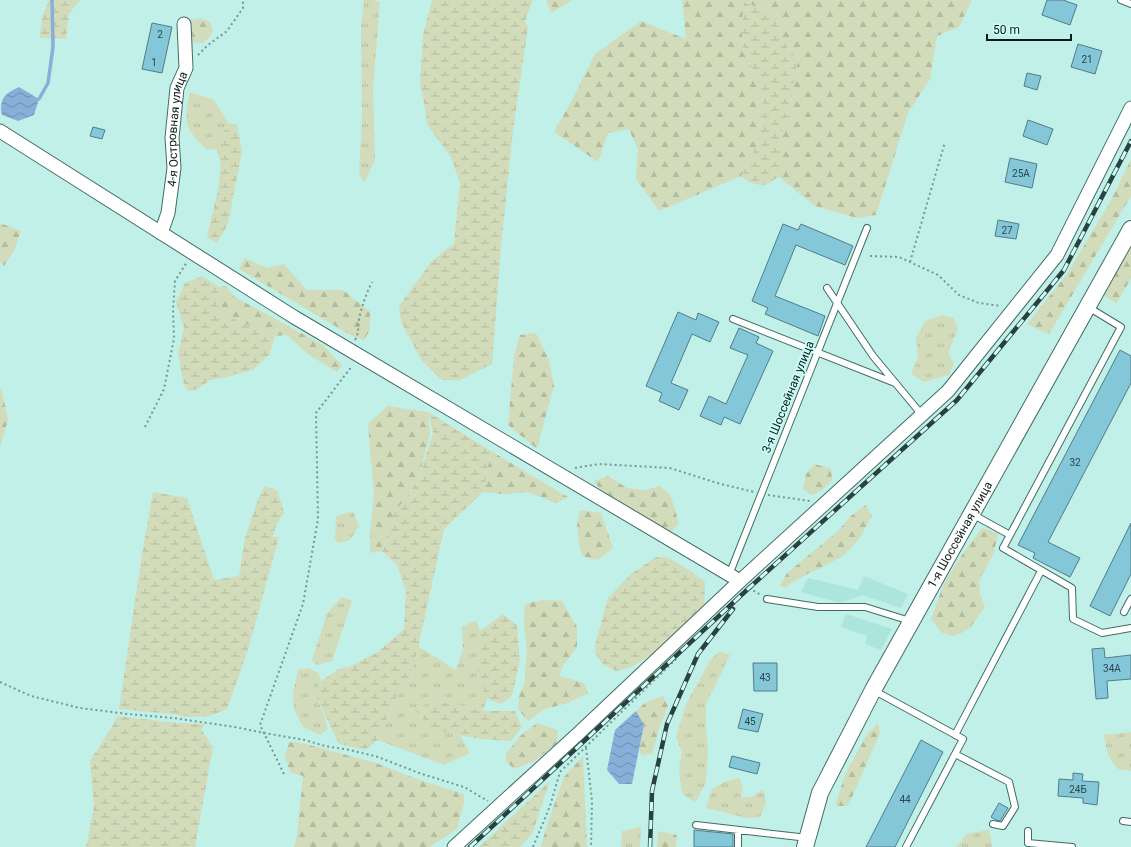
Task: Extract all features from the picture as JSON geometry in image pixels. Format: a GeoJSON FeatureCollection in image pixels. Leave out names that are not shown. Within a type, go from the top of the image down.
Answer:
{"type":"FeatureCollection","features":[{"type":"Feature","properties":{"kind":"street","name":"4-я Островная улица"},"geometry":{"type":"LineString","coordinates":[[161,233],[168,213],[174,168],[172,138],[177,88],[186,68],[184,24]]}},
{"type":"Feature","properties":{"kind":"street"},"geometry":{"type":"LineString","coordinates":[[454,847],[580,732],[735,578],[826,503],[948,391],[1057,255],[1131,108]]}},
{"type":"Feature","properties":{"kind":"street"},"geometry":{"type":"LineString","coordinates":[[0,131],[294,317],[735,578]]}},
{"type":"Feature","properties":{"kind":"street","name":"1-я Шоссейная улица"},"geometry":{"type":"LineString","coordinates":[[807,842],[820,793],[873,690],[1131,229]]}},
{"type":"Feature","properties":{"kind":"lane"},"geometry":{"type":"LineString","coordinates":[[1121,0],[1131,4]]}},
{"type":"Feature","properties":{"kind":"lane","name":"3-я Шоссейная улица"},"geometry":{"type":"LineString","coordinates":[[735,578],[761,494],[867,228]]}},
{"type":"Feature","properties":{"kind":"lane"},"geometry":{"type":"LineString","coordinates":[[828,288],[873,356],[922,415]]}},
{"type":"Feature","properties":{"kind":"lane"},"geometry":{"type":"LineString","coordinates":[[1088,306],[1122,327],[1003,548],[1072,588],[1073,619],[1102,633],[1131,628]]}},
{"type":"Feature","properties":{"kind":"lane"},"geometry":{"type":"LineString","coordinates":[[733,319],[895,383]]}},
{"type":"Feature","properties":{"kind":"lane"},"geometry":{"type":"LineString","coordinates":[[972,514],[1010,535]]}},
{"type":"Feature","properties":{"kind":"lane"},"geometry":{"type":"LineString","coordinates":[[955,735],[1042,571]]}},
{"type":"Feature","properties":{"kind":"lane"},"geometry":{"type":"LineString","coordinates":[[767,599],[818,607],[865,607],[912,622]]}},
{"type":"Feature","properties":{"kind":"lane"},"geometry":{"type":"LineString","coordinates":[[1124,612],[1131,599]]}},
{"type":"Feature","properties":{"kind":"lane"},"geometry":{"type":"LineString","coordinates":[[873,690],[962,739],[906,847]]}},
{"type":"Feature","properties":{"kind":"lane"},"geometry":{"type":"LineString","coordinates":[[955,754],[1009,782],[1015,807],[1003,826],[993,824]]}},
{"type":"Feature","properties":{"kind":"lane"},"geometry":{"type":"LineString","coordinates":[[1123,822],[1131,822]]}},
{"type":"Feature","properties":{"kind":"lane"},"geometry":{"type":"LineString","coordinates":[[696,825],[738,830],[807,842]]}},
{"type":"Feature","properties":{"kind":"lane"},"geometry":{"type":"LineString","coordinates":[[738,830],[738,847]]}},
{"type":"Feature","properties":{"kind":"lane"},"geometry":{"type":"LineString","coordinates":[[1028,831],[1028,843],[1072,847]]}},
{"type":"Feature","properties":{"kind":"path"},"geometry":{"type":"LineString","coordinates":[[186,68],[208,45],[227,31],[243,8],[243,0]]}},
{"type":"Feature","properties":{"kind":"path"},"geometry":{"type":"LineString","coordinates":[[910,262],[944,142]]}},
{"type":"Feature","properties":{"kind":"path"},"geometry":{"type":"LineString","coordinates":[[145,427],[164,389],[173,346],[175,281],[192,253]]}},
{"type":"Feature","properties":{"kind":"path"},"geometry":{"type":"LineString","coordinates":[[870,256],[899,257],[938,275],[959,295],[979,303],[1015,308]]}},
{"type":"Feature","properties":{"kind":"path"},"geometry":{"type":"LineString","coordinates":[[284,774],[260,725],[303,604],[318,519],[316,413],[355,353],[359,333],[359,320],[366,295],[372,282]]}},
{"type":"Feature","properties":{"kind":"path"},"geometry":{"type":"LineString","coordinates":[[569,469],[599,464],[670,468],[718,483],[761,494],[826,503]]}},
{"type":"Feature","properties":{"kind":"path"},"geometry":{"type":"LineString","coordinates":[[735,578],[767,599]]}},
{"type":"Feature","properties":{"kind":"path"},"geometry":{"type":"LineString","coordinates":[[533,847],[550,806],[560,772],[682,654]]}},
{"type":"Feature","properties":{"kind":"path"},"geometry":{"type":"LineString","coordinates":[[0,682],[31,696],[80,708],[172,718],[235,727],[350,750],[464,787],[498,807]]}},
{"type":"Feature","properties":{"kind":"path"},"geometry":{"type":"LineString","coordinates":[[586,748],[592,801],[591,847]]}},
{"type":"Feature","properties":{"kind":"shaded area"},"geometry":{"type":"Polygon","coordinates":[[[864,576],[908,594],[901,608],[862,595],[840,603],[801,592],[808,578],[858,590],[864,576]]]}},
{"type":"Feature","properties":{"kind":"shaded area"},"geometry":{"type":"Polygon","coordinates":[[[846,614],[892,629],[881,650],[865,644],[867,636],[841,627],[846,614]]]}},
{"type":"Feature","properties":{"kind":"green space"},"geometry":{"type":"Polygon","coordinates":[[[49,0],[80,0],[69,14],[66,39],[40,38],[42,17],[49,0]]]}},
{"type":"Feature","properties":{"kind":"green space"},"geometry":{"type":"Polygon","coordinates":[[[364,0],[380,2],[373,89],[375,160],[364,183],[359,173],[362,117],[361,27],[364,0]]]}},
{"type":"Feature","properties":{"kind":"green space"},"geometry":{"type":"Polygon","coordinates":[[[432,0],[533,0],[525,21],[528,27],[513,131],[501,247],[492,364],[460,380],[442,380],[422,361],[401,322],[399,306],[431,262],[454,243],[460,183],[451,157],[428,126],[420,82],[423,35],[432,0]]]}},
{"type":"Feature","properties":{"kind":"green space"},"geometry":{"type":"Polygon","coordinates":[[[546,0],[572,0],[551,13],[546,0]]]}},
{"type":"Feature","properties":{"kind":"green space"},"geometry":{"type":"Polygon","coordinates":[[[682,0],[972,0],[959,27],[937,36],[930,79],[908,113],[876,215],[857,218],[815,206],[779,177],[779,141],[790,108],[798,59],[780,38],[778,15],[744,2],[742,23],[743,49],[756,76],[764,107],[757,145],[741,176],[659,211],[636,179],[638,150],[629,129],[608,133],[598,162],[554,132],[595,54],[641,21],[686,39],[682,0]]]}},
{"type":"Feature","properties":{"kind":"green space"},"geometry":{"type":"Polygon","coordinates":[[[744,2],[778,15],[780,38],[798,59],[790,108],[779,141],[779,177],[763,186],[749,182],[741,176],[757,145],[764,107],[756,76],[743,49],[742,23],[744,2]]]}},
{"type":"Feature","properties":{"kind":"green space"},"geometry":{"type":"Polygon","coordinates":[[[201,18],[210,22],[213,31],[203,42],[197,43],[189,41],[189,27],[191,20],[201,18]]]}},
{"type":"Feature","properties":{"kind":"green space"},"geometry":{"type":"Polygon","coordinates":[[[190,92],[214,100],[229,124],[221,136],[217,150],[206,149],[189,129],[186,118],[190,92]]]}},
{"type":"Feature","properties":{"kind":"green space"},"geometry":{"type":"Polygon","coordinates":[[[229,124],[237,125],[242,151],[228,224],[217,243],[207,237],[218,190],[221,165],[217,150],[221,136],[229,124]]]}},
{"type":"Feature","properties":{"kind":"green space"},"geometry":{"type":"Polygon","coordinates":[[[1131,159],[1131,196],[1049,334],[1027,324],[1067,274],[1110,202],[1131,159]]]}},
{"type":"Feature","properties":{"kind":"green space"},"geometry":{"type":"Polygon","coordinates":[[[0,223],[21,231],[15,249],[4,266],[0,262],[0,223]]]}},
{"type":"Feature","properties":{"kind":"green space"},"geometry":{"type":"Polygon","coordinates":[[[1131,243],[1131,278],[1117,303],[1104,296],[1131,243]]]}},
{"type":"Feature","properties":{"kind":"green space"},"geometry":{"type":"Polygon","coordinates":[[[245,258],[267,268],[284,264],[307,290],[343,290],[370,312],[370,330],[364,340],[350,335],[239,269],[245,258]]]}},
{"type":"Feature","properties":{"kind":"green space"},"geometry":{"type":"Polygon","coordinates":[[[202,276],[219,287],[217,300],[220,313],[275,336],[269,355],[253,370],[210,380],[198,389],[188,391],[183,382],[178,353],[184,328],[176,302],[185,283],[202,276]]]}},
{"type":"Feature","properties":{"kind":"green space"},"geometry":{"type":"Polygon","coordinates":[[[226,286],[235,297],[323,345],[342,365],[337,372],[309,355],[287,335],[275,336],[220,313],[217,300],[219,287],[226,286]]]}},
{"type":"Feature","properties":{"kind":"green space"},"geometry":{"type":"Polygon","coordinates":[[[941,315],[953,318],[958,329],[948,353],[954,364],[949,375],[924,382],[911,374],[918,357],[916,338],[925,321],[941,315]]]}},
{"type":"Feature","properties":{"kind":"green space"},"geometry":{"type":"Polygon","coordinates":[[[536,333],[549,360],[554,386],[537,449],[508,425],[514,356],[520,335],[536,333]]]}},
{"type":"Feature","properties":{"kind":"green space"},"geometry":{"type":"Polygon","coordinates":[[[0,387],[8,420],[0,447],[0,387]]]}},
{"type":"Feature","properties":{"kind":"green space"},"geometry":{"type":"Polygon","coordinates":[[[387,406],[428,412],[430,434],[418,480],[394,514],[382,551],[370,553],[370,531],[374,496],[368,424],[387,406]]]}},
{"type":"Feature","properties":{"kind":"green space"},"geometry":{"type":"Polygon","coordinates":[[[428,412],[491,451],[483,492],[444,529],[409,682],[397,695],[378,740],[365,750],[339,744],[315,694],[321,681],[339,669],[351,666],[378,652],[404,629],[406,591],[397,565],[382,551],[394,514],[418,480],[433,433],[428,412]]]}},
{"type":"Feature","properties":{"kind":"green space"},"geometry":{"type":"Polygon","coordinates":[[[491,451],[568,497],[556,503],[527,492],[504,494],[483,492],[491,451]]]}},
{"type":"Feature","properties":{"kind":"green space"},"geometry":{"type":"Polygon","coordinates":[[[815,464],[831,469],[832,480],[822,490],[812,495],[803,489],[806,474],[815,464]]]}},
{"type":"Feature","properties":{"kind":"green space"},"geometry":{"type":"Polygon","coordinates":[[[608,476],[627,488],[645,490],[660,486],[671,496],[679,524],[671,531],[657,528],[603,493],[594,481],[608,476]]]}},
{"type":"Feature","properties":{"kind":"green space"},"geometry":{"type":"Polygon","coordinates":[[[265,486],[277,490],[284,512],[272,537],[279,537],[248,650],[227,709],[210,716],[191,717],[119,709],[142,554],[153,492],[187,498],[214,580],[239,576],[245,538],[258,499],[265,486]]]}},
{"type":"Feature","properties":{"kind":"green space"},"geometry":{"type":"Polygon","coordinates":[[[866,505],[872,516],[859,539],[844,555],[805,575],[784,588],[780,585],[787,573],[837,532],[851,516],[866,505]]]}},
{"type":"Feature","properties":{"kind":"green space"},"geometry":{"type":"Polygon","coordinates":[[[580,510],[601,513],[613,548],[598,560],[587,558],[581,554],[577,525],[580,510]]]}},
{"type":"Feature","properties":{"kind":"green space"},"geometry":{"type":"Polygon","coordinates":[[[353,511],[359,526],[350,540],[338,543],[335,539],[336,516],[353,511]]]}},
{"type":"Feature","properties":{"kind":"green space"},"geometry":{"type":"Polygon","coordinates":[[[982,528],[998,533],[994,552],[979,581],[980,594],[985,607],[969,629],[954,636],[942,633],[931,619],[944,583],[966,549],[982,528]]]}},
{"type":"Feature","properties":{"kind":"green space"},"geometry":{"type":"Polygon","coordinates":[[[656,557],[667,557],[689,570],[705,582],[704,609],[677,631],[655,652],[632,667],[616,671],[604,665],[596,655],[595,645],[608,598],[631,574],[656,557]]]}},
{"type":"Feature","properties":{"kind":"green space"},"geometry":{"type":"Polygon","coordinates":[[[342,597],[352,601],[332,661],[317,665],[312,660],[327,613],[342,597]]]}},
{"type":"Feature","properties":{"kind":"green space"},"geometry":{"type":"Polygon","coordinates":[[[542,600],[562,601],[577,627],[577,647],[563,666],[559,676],[584,683],[588,693],[568,703],[545,709],[528,721],[518,709],[519,696],[525,681],[527,651],[524,624],[525,604],[542,600]]]}},
{"type":"Feature","properties":{"kind":"green space"},"geometry":{"type":"Polygon","coordinates":[[[503,614],[517,625],[520,660],[512,696],[501,704],[487,699],[477,673],[480,631],[503,614]]]}},
{"type":"Feature","properties":{"kind":"green space"},"geometry":{"type":"Polygon","coordinates":[[[476,620],[480,631],[477,673],[487,699],[483,711],[435,700],[442,732],[460,735],[470,753],[444,765],[378,740],[397,695],[409,682],[418,646],[456,670],[463,649],[462,627],[476,620]]]}},
{"type":"Feature","properties":{"kind":"green space"},"geometry":{"type":"Polygon","coordinates":[[[720,651],[730,655],[706,704],[708,749],[706,782],[695,803],[682,793],[679,771],[682,751],[676,738],[686,704],[711,659],[720,651]]]}},
{"type":"Feature","properties":{"kind":"green space"},"geometry":{"type":"Polygon","coordinates":[[[309,668],[318,673],[321,681],[315,694],[328,729],[320,735],[303,727],[294,710],[293,693],[298,670],[309,668]]]}},
{"type":"Feature","properties":{"kind":"green space"},"geometry":{"type":"Polygon","coordinates":[[[663,696],[668,706],[658,732],[652,754],[643,755],[639,752],[644,725],[636,711],[645,703],[663,696]]]}},
{"type":"Feature","properties":{"kind":"green space"},"geometry":{"type":"Polygon","coordinates":[[[434,700],[483,711],[515,711],[522,727],[511,741],[481,739],[442,732],[429,726],[415,710],[434,700]]]}},
{"type":"Feature","properties":{"kind":"green space"},"geometry":{"type":"Polygon","coordinates":[[[117,716],[178,723],[205,724],[201,729],[213,747],[195,847],[86,847],[94,806],[90,761],[113,725],[117,716]]]}},
{"type":"Feature","properties":{"kind":"green space"},"geometry":{"type":"Polygon","coordinates":[[[537,723],[558,730],[557,743],[535,761],[514,769],[506,761],[506,754],[520,736],[537,723]]]}},
{"type":"Feature","properties":{"kind":"green space"},"geometry":{"type":"Polygon","coordinates":[[[878,723],[880,733],[848,806],[835,806],[846,772],[868,733],[878,723]]]}},
{"type":"Feature","properties":{"kind":"green space"},"geometry":{"type":"Polygon","coordinates":[[[1131,732],[1131,771],[1118,769],[1108,756],[1104,735],[1131,732]]]}},
{"type":"Feature","properties":{"kind":"green space"},"geometry":{"type":"Polygon","coordinates":[[[289,742],[302,743],[376,763],[417,779],[464,794],[464,803],[457,829],[430,847],[294,847],[297,835],[303,776],[290,772],[285,757],[289,742]]]}},
{"type":"Feature","properties":{"kind":"green space"},"geometry":{"type":"Polygon","coordinates":[[[583,756],[587,847],[541,847],[564,777],[583,756]]]}},
{"type":"Feature","properties":{"kind":"green space"},"geometry":{"type":"Polygon","coordinates":[[[739,778],[743,787],[741,797],[752,797],[763,789],[766,803],[760,817],[747,818],[706,808],[712,789],[726,781],[739,778]]]}},
{"type":"Feature","properties":{"kind":"green space"},"geometry":{"type":"Polygon","coordinates":[[[550,781],[532,834],[520,847],[479,847],[550,781]]]}},
{"type":"Feature","properties":{"kind":"green space"},"geometry":{"type":"Polygon","coordinates":[[[641,827],[640,847],[621,847],[622,831],[641,827]]]}},
{"type":"Feature","properties":{"kind":"green space"},"geometry":{"type":"Polygon","coordinates":[[[989,830],[991,847],[956,847],[967,834],[989,830]]]}},
{"type":"Feature","properties":{"kind":"green space"},"geometry":{"type":"Polygon","coordinates":[[[658,831],[677,835],[676,847],[657,847],[658,831]]]}},
{"type":"Feature","properties":{"kind":"water"},"geometry":{"type":"Polygon","coordinates":[[[19,87],[39,99],[34,115],[18,121],[2,115],[1,107],[5,96],[19,87]]]}},
{"type":"Feature","properties":{"kind":"water"},"geometry":{"type":"Polygon","coordinates":[[[636,711],[644,725],[632,784],[619,784],[607,770],[615,730],[636,711]]]}},
{"type":"Feature","properties":{"kind":"building"},"geometry":{"type":"Polygon","coordinates":[[[1047,0],[1063,0],[1077,5],[1070,25],[1042,15],[1047,0]]]}},
{"type":"Feature","properties":{"kind":"building"},"geometry":{"type":"Polygon","coordinates":[[[152,23],[172,27],[162,73],[142,69],[152,23]]]}},
{"type":"Feature","properties":{"kind":"building"},"geometry":{"type":"Polygon","coordinates":[[[1078,44],[1102,51],[1095,74],[1071,67],[1078,44]]]}},
{"type":"Feature","properties":{"kind":"building"},"geometry":{"type":"Polygon","coordinates":[[[1027,73],[1041,76],[1037,90],[1024,86],[1027,73]]]}},
{"type":"Feature","properties":{"kind":"building"},"geometry":{"type":"Polygon","coordinates":[[[1028,120],[1053,129],[1047,145],[1023,136],[1028,120]]]}},
{"type":"Feature","properties":{"kind":"building"},"geometry":{"type":"Polygon","coordinates":[[[93,127],[105,130],[102,139],[90,136],[93,127]]]}},
{"type":"Feature","properties":{"kind":"building"},"geometry":{"type":"Polygon","coordinates":[[[1010,158],[1037,164],[1032,188],[1005,182],[1010,158]]]}},
{"type":"Feature","properties":{"kind":"building"},"geometry":{"type":"Polygon","coordinates":[[[998,220],[1019,224],[1016,239],[995,236],[998,220]]]}},
{"type":"Feature","properties":{"kind":"building"},"geometry":{"type":"Polygon","coordinates":[[[783,224],[798,230],[801,224],[853,246],[845,265],[796,245],[775,296],[825,316],[818,336],[765,314],[768,308],[752,301],[783,224]]]}},
{"type":"Feature","properties":{"kind":"building"},"geometry":{"type":"Polygon","coordinates":[[[678,312],[696,320],[698,313],[719,322],[710,342],[692,334],[671,383],[688,390],[679,410],[659,401],[662,393],[646,386],[678,312]]]}},
{"type":"Feature","properties":{"kind":"building"},"geometry":{"type":"Polygon","coordinates":[[[739,328],[759,337],[756,343],[773,351],[740,424],[724,417],[721,425],[700,416],[709,396],[726,404],[748,355],[730,348],[739,328]]]}},
{"type":"Feature","properties":{"kind":"building"},"geometry":{"type":"Polygon","coordinates":[[[1120,350],[1131,356],[1131,383],[1048,542],[1080,558],[1070,577],[1033,558],[1035,553],[1018,545],[1120,350]]]}},
{"type":"Feature","properties":{"kind":"building"},"geometry":{"type":"Polygon","coordinates":[[[1131,523],[1131,574],[1110,616],[1090,606],[1131,523]]]}},
{"type":"Feature","properties":{"kind":"building"},"geometry":{"type":"Polygon","coordinates":[[[1104,648],[1105,658],[1131,655],[1131,679],[1107,681],[1108,698],[1096,699],[1092,649],[1104,648]]]}},
{"type":"Feature","properties":{"kind":"building"},"geometry":{"type":"Polygon","coordinates":[[[753,663],[777,663],[777,691],[754,691],[753,663]]]}},
{"type":"Feature","properties":{"kind":"building"},"geometry":{"type":"Polygon","coordinates":[[[743,709],[763,714],[758,732],[738,728],[743,709]]]}},
{"type":"Feature","properties":{"kind":"building"},"geometry":{"type":"Polygon","coordinates":[[[921,740],[943,752],[895,847],[866,847],[921,740]]]}},
{"type":"Feature","properties":{"kind":"building"},"geometry":{"type":"Polygon","coordinates":[[[732,756],[760,763],[757,774],[729,767],[732,756]]]}},
{"type":"Feature","properties":{"kind":"building"},"geometry":{"type":"Polygon","coordinates":[[[1073,773],[1083,774],[1082,781],[1099,782],[1097,805],[1083,803],[1083,798],[1058,796],[1059,779],[1073,780],[1073,773]]]}},
{"type":"Feature","properties":{"kind":"building"},"geometry":{"type":"Polygon","coordinates":[[[999,803],[1008,808],[1000,821],[991,817],[999,803]]]}},
{"type":"Feature","properties":{"kind":"building"},"geometry":{"type":"Polygon","coordinates":[[[694,830],[733,834],[733,847],[694,847],[694,830]]]}},
{"type":"Feature","properties":{"kind":"waterway"},"geometry":{"type":"LineString","coordinates":[[39,99],[48,83],[53,47],[52,0]]}},
{"type":"Feature","properties":{"kind":"railway"},"geometry":{"type":"LineString","coordinates":[[470,847],[749,588],[957,400],[1064,270],[1131,141]]}},
{"type":"Feature","properties":{"kind":"railway"},"geometry":{"type":"LineString","coordinates":[[650,847],[652,791],[667,724],[698,654],[733,609]]}}]}
